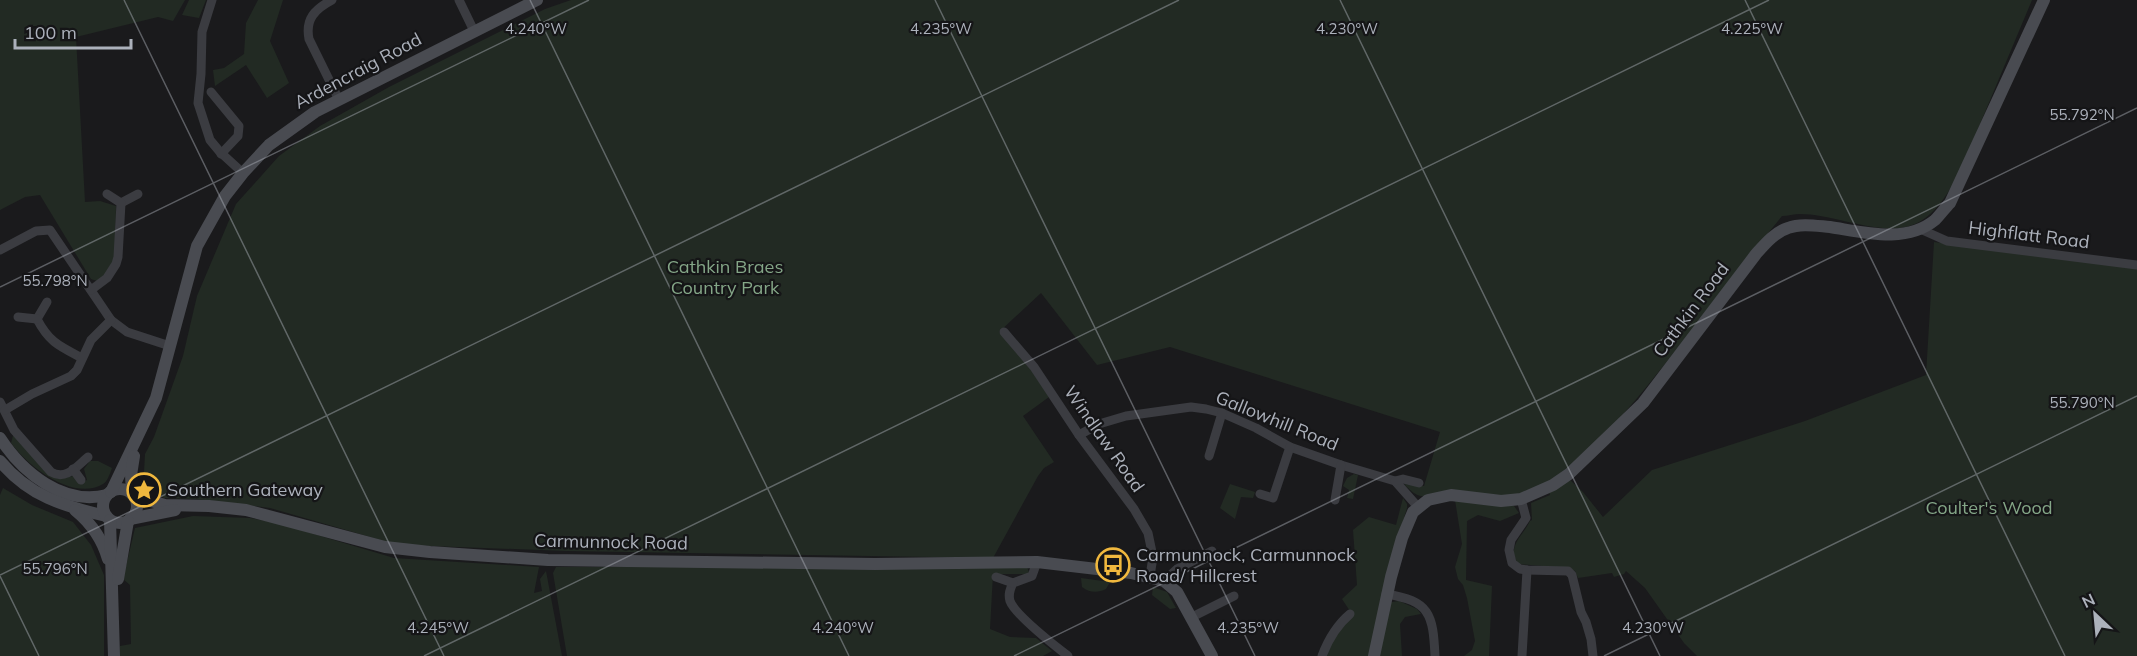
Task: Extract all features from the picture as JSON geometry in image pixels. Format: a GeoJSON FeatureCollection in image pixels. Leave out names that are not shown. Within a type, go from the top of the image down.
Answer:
{"type":"FeatureCollection","features":[{"type":"Feature","properties":{"kind":"street"},"geometry":{"type":"LineString","coordinates":[[212,0],[202,32],[198,103],[210,140],[221,154],[243,172]]}},
{"type":"Feature","properties":{"kind":"street"},"geometry":{"type":"LineString","coordinates":[[332,0],[316,9],[308,25],[308,33],[339,99]]}},
{"type":"Feature","properties":{"kind":"street"},"geometry":{"type":"LineString","coordinates":[[459,0],[474,31]]}},
{"type":"Feature","properties":{"kind":"street","name":"Ardencraig Road"},"geometry":{"type":"LineString","coordinates":[[109,493],[156,398],[197,246],[225,195],[243,172],[269,145],[293,126],[339,99],[537,0]]}},
{"type":"Feature","properties":{"kind":"street","name":"Cathkin Road"},"geometry":{"type":"LineString","coordinates":[[1418,507],[1428,500],[1451,495],[1501,501],[1521,499],[1553,485],[1569,474],[1643,403],[1756,254],[1779,233],[1788,228],[1811,225],[1878,234],[1898,234],[1920,229],[1934,220],[1950,203],[2044,0]]}},
{"type":"Feature","properties":{"kind":"street"},"geometry":{"type":"LineString","coordinates":[[212,92],[239,126],[238,136],[221,154]]}},
{"type":"Feature","properties":{"kind":"street"},"geometry":{"type":"LineString","coordinates":[[107,194],[122,203]]}},
{"type":"Feature","properties":{"kind":"street"},"geometry":{"type":"LineString","coordinates":[[122,203],[138,194]]}},
{"type":"Feature","properties":{"kind":"street"},"geometry":{"type":"LineString","coordinates":[[91,290],[107,278],[116,264],[122,203]]}},
{"type":"Feature","properties":{"kind":"street","name":"Highflatt Road"},"geometry":{"type":"LineString","coordinates":[[1920,229],[1947,241],[2137,265]]}},
{"type":"Feature","properties":{"kind":"street"},"geometry":{"type":"LineString","coordinates":[[0,250],[36,231],[50,230],[111,320],[127,332],[170,346]]}},
{"type":"Feature","properties":{"kind":"street"},"geometry":{"type":"LineString","coordinates":[[37,319],[47,302]]}},
{"type":"Feature","properties":{"kind":"street"},"geometry":{"type":"LineString","coordinates":[[18,317],[37,319]]}},
{"type":"Feature","properties":{"kind":"street"},"geometry":{"type":"LineString","coordinates":[[37,319],[49,339],[82,358]]}},
{"type":"Feature","properties":{"kind":"street"},"geometry":{"type":"LineString","coordinates":[[88,457],[62,476],[51,472],[14,429],[2,406],[71,376],[91,340],[111,320]]}},
{"type":"Feature","properties":{"kind":"street","name":"Windlaw Road"},"geometry":{"type":"LineString","coordinates":[[1004,332],[1034,367],[1078,435],[1134,509],[1148,533],[1153,557],[1150,576]]}},
{"type":"Feature","properties":{"kind":"street","name":"Gallowhill Road"},"geometry":{"type":"LineString","coordinates":[[1078,435],[1099,424],[1126,416],[1191,407],[1222,413],[1290,447],[1341,465],[1395,481],[1403,479],[1419,483]]}},
{"type":"Feature","properties":{"kind":"street"},"geometry":{"type":"LineString","coordinates":[[1209,456],[1222,413]]}},
{"type":"Feature","properties":{"kind":"street"},"geometry":{"type":"LineString","coordinates":[[0,438],[20,465],[56,490],[83,498],[122,489],[133,495],[137,504],[136,510],[129,520],[114,605]]}},
{"type":"Feature","properties":{"kind":"street","name":"Ardencraig Road"},"geometry":{"type":"LineString","coordinates":[[133,495],[132,465],[137,440]]}},
{"type":"Feature","properties":{"kind":"street"},"geometry":{"type":"LineString","coordinates":[[1260,494],[1273,498],[1290,447]]}},
{"type":"Feature","properties":{"kind":"street"},"geometry":{"type":"LineString","coordinates":[[0,461],[12,476],[29,489],[72,508],[120,523],[129,520]]}},
{"type":"Feature","properties":{"kind":"street"},"geometry":{"type":"LineString","coordinates":[[1335,500],[1341,465]]}},
{"type":"Feature","properties":{"kind":"street"},"geometry":{"type":"LineString","coordinates":[[73,469],[81,480]]}},
{"type":"Feature","properties":{"kind":"street"},"geometry":{"type":"LineString","coordinates":[[1374,656],[1386,594],[1402,538],[1409,518],[1418,507],[1395,481]]}},
{"type":"Feature","properties":{"kind":"street"},"geometry":{"type":"LineString","coordinates":[[109,493],[103,505],[108,518],[113,574],[114,656]]}},
{"type":"Feature","properties":{"kind":"street","name":"Carmunnock Road"},"geometry":{"type":"LineString","coordinates":[[133,495],[165,505],[228,507],[246,510],[385,546],[430,552],[548,560],[875,564],[1037,562],[1150,576],[1164,580]]}},
{"type":"Feature","properties":{"kind":"street"},"geometry":{"type":"LineString","coordinates":[[1521,499],[1526,518],[1511,540],[1509,549],[1512,563],[1527,570],[1568,571],[1572,575],[1581,612],[1591,639],[1593,656]]}},
{"type":"Feature","properties":{"kind":"street","name":"Carmunnock Road"},"geometry":{"type":"LineString","coordinates":[[129,520],[191,506]]}},
{"type":"Feature","properties":{"kind":"street"},"geometry":{"type":"LineString","coordinates":[[72,508],[89,523],[100,537],[113,574]]}},
{"type":"Feature","properties":{"kind":"street"},"geometry":{"type":"LineString","coordinates":[[1212,551],[1177,569],[1164,580],[1177,592],[1212,656]]}},
{"type":"Feature","properties":{"kind":"street"},"geometry":{"type":"LineString","coordinates":[[996,577],[1013,583],[1032,576],[1037,562]]}},
{"type":"Feature","properties":{"kind":"street"},"geometry":{"type":"LineString","coordinates":[[1522,656],[1527,570]]}},
{"type":"Feature","properties":{"kind":"street"},"geometry":{"type":"LineString","coordinates":[[1013,583],[1009,595],[1010,602],[1015,609],[1068,656]]}},
{"type":"Feature","properties":{"kind":"street"},"geometry":{"type":"LineString","coordinates":[[1386,594],[1412,599],[1426,609],[1430,617],[1435,656]]}},
{"type":"Feature","properties":{"kind":"street"},"geometry":{"type":"LineString","coordinates":[[1192,617],[1234,596]]}},
{"type":"Feature","properties":{"kind":"street"},"geometry":{"type":"LineString","coordinates":[[1322,656],[1326,644],[1342,621],[1350,614]]}},
{"type":"Feature","properties":{"kind":"green space"},"geometry":{"type":"Polygon","coordinates":[[[0,0],[185,0],[173,21],[158,17],[76,37],[85,202],[100,201],[116,206],[115,258],[109,271],[97,281],[91,279],[40,195],[25,197],[0,210],[0,0]]]}},
{"type":"Feature","properties":{"kind":"green space"},"geometry":{"type":"Polygon","coordinates":[[[189,0],[206,0],[199,18],[182,15],[189,0]]]}},
{"type":"Feature","properties":{"kind":"green space"},"geometry":{"type":"Polygon","coordinates":[[[258,0],[283,0],[270,41],[289,83],[267,98],[246,65],[215,86],[213,70],[224,68],[244,54],[246,23],[258,0]]]}},
{"type":"Feature","properties":{"kind":"green space","name":"Cathkin Braes Country Park"},"geometry":{"type":"Polygon","coordinates":[[[571,0],[2032,0],[1962,167],[1943,200],[1930,214],[1915,224],[1902,228],[1874,227],[1814,215],[1782,216],[1634,402],[1612,426],[1567,469],[1544,485],[1521,494],[1495,496],[1444,491],[1426,496],[1417,495],[1404,484],[1424,486],[1440,432],[1170,347],[1097,365],[1041,293],[999,332],[1026,362],[1049,397],[1023,416],[1054,462],[1044,468],[1038,476],[993,558],[566,551],[391,543],[270,508],[197,499],[164,498],[151,489],[144,472],[145,454],[154,437],[183,356],[197,296],[236,204],[279,156],[320,126],[389,87],[545,9],[571,0]]]}},
{"type":"Feature","properties":{"kind":"green space","name":"Coulter's Wood"},"geometry":{"type":"Polygon","coordinates":[[[1934,242],[2137,268],[2137,656],[1697,656],[1684,643],[1645,588],[1626,571],[1614,577],[1612,573],[1578,578],[1575,571],[1569,568],[1518,564],[1514,552],[1515,546],[1532,520],[1531,503],[1550,495],[1549,492],[1570,480],[1603,517],[1652,470],[1805,421],[1926,375],[1934,242]]]}},
{"type":"Feature","properties":{"kind":"green space"},"geometry":{"type":"Polygon","coordinates":[[[14,432],[47,473],[59,479],[73,476],[79,483],[87,480],[84,469],[90,461],[98,461],[112,468],[109,477],[103,484],[91,488],[65,485],[52,479],[28,462],[11,443],[14,432]]]}},
{"type":"Feature","properties":{"kind":"green space"},"geometry":{"type":"Polygon","coordinates":[[[1354,474],[1358,475],[1353,499],[1347,498],[1349,490],[1343,486],[1347,478],[1354,474]]]}},
{"type":"Feature","properties":{"kind":"green space"},"geometry":{"type":"Polygon","coordinates":[[[1230,484],[1255,492],[1253,498],[1241,497],[1235,519],[1220,508],[1230,484]]]}},
{"type":"Feature","properties":{"kind":"green space"},"geometry":{"type":"Polygon","coordinates":[[[3,488],[32,505],[73,522],[91,545],[104,575],[104,656],[0,656],[0,495],[3,488]]]}},
{"type":"Feature","properties":{"kind":"green space"},"geometry":{"type":"Polygon","coordinates":[[[1403,498],[1407,508],[1386,578],[1371,656],[1324,656],[1336,634],[1352,614],[1342,599],[1357,585],[1353,530],[1369,517],[1396,525],[1403,498]]]}},
{"type":"Feature","properties":{"kind":"green space"},"geometry":{"type":"Polygon","coordinates":[[[1455,500],[1514,506],[1519,513],[1500,521],[1478,515],[1467,521],[1466,580],[1492,586],[1489,656],[1464,656],[1472,650],[1475,641],[1467,598],[1455,567],[1462,544],[1455,500]]]}},
{"type":"Feature","properties":{"kind":"green space"},"geometry":{"type":"Polygon","coordinates":[[[193,516],[250,518],[277,523],[394,558],[539,567],[534,593],[542,591],[540,579],[546,571],[562,656],[119,656],[120,646],[131,644],[130,585],[123,579],[135,528],[193,516]]]}},
{"type":"Feature","properties":{"kind":"green space"},"geometry":{"type":"Polygon","coordinates":[[[556,567],[1027,567],[1029,572],[1027,574],[993,574],[990,629],[1010,637],[1036,638],[1052,651],[1043,656],[567,656],[553,573],[556,567]]]}},
{"type":"Feature","properties":{"kind":"green space"},"geometry":{"type":"Polygon","coordinates":[[[1081,578],[1110,582],[1106,589],[1094,592],[1082,587],[1081,578]]]}},
{"type":"Feature","properties":{"kind":"green space"},"geometry":{"type":"Polygon","coordinates":[[[1153,587],[1167,592],[1176,608],[1170,609],[1152,595],[1153,587]]]}},
{"type":"Feature","properties":{"kind":"green space"},"geometry":{"type":"Polygon","coordinates":[[[1399,601],[1417,609],[1421,614],[1405,617],[1400,624],[1402,656],[1379,656],[1388,605],[1399,601]]]}},
{"type":"Feature","properties":{"kind":"place","name":"Southern Gateway"},"geometry":{"type":"Point","coordinates":[144,490]}},
{"type":"Feature","properties":{"kind":"place","name":"Carmunnock, Carmunnock Road/ Hillcrest"},"geometry":{"type":"Point","coordinates":[1113,565]}}]}
